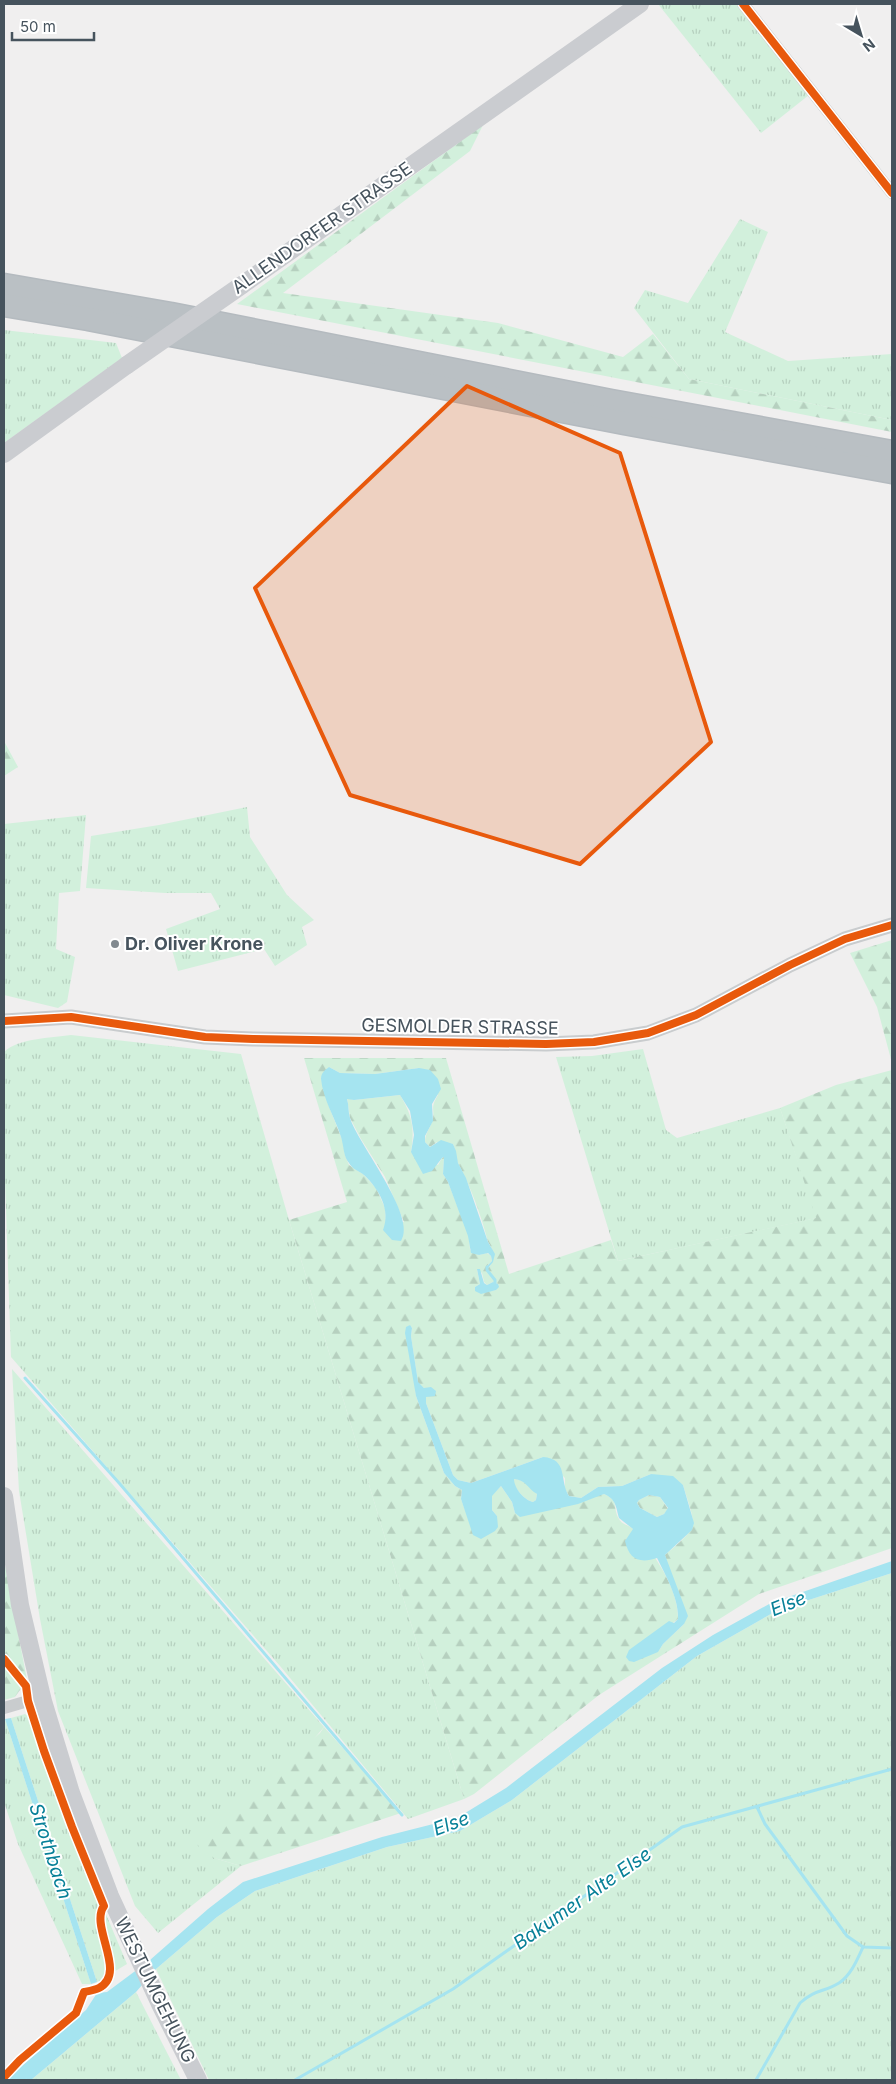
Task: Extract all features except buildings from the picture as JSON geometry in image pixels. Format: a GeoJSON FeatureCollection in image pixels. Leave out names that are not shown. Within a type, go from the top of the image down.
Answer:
{"type":"FeatureCollection","features":[{"type":"Feature","properties":{"kind":"highway"},"geometry":{"type":"LineString","coordinates":[[4,285],[180,316],[611,401],[892,452]]}},
{"type":"Feature","properties":{"kind":"highway"},"geometry":{"type":"LineString","coordinates":[[4,305],[88,319],[634,425],[892,472]]}},
{"type":"Feature","properties":{"kind":"main road","name":"ALLENDORFER STRASSE"},"geometry":{"type":"LineString","coordinates":[[4,454],[127,365],[640,4]]}},
{"type":"Feature","properties":{"kind":"main road","name":"WESTUMGEHUNG"},"geometry":{"type":"LineString","coordinates":[[4,1496],[20,1605],[43,1701],[87,1840],[132,1946],[198,2080]]}},
{"type":"Feature","properties":{"kind":"street"},"geometry":{"type":"LineString","coordinates":[[742,4],[892,193]]}},
{"type":"Feature","properties":{"kind":"street","name":"GESMOLDER STRASSE"},"geometry":{"type":"LineString","coordinates":[[4,1021],[71,1018],[205,1036],[253,1039],[546,1044],[594,1042],[648,1033],[696,1015],[737,995],[790,965],[845,939],[892,925]]}},
{"type":"Feature","properties":{"kind":"street"},"geometry":{"type":"LineString","coordinates":[[4,1708],[28,1701],[43,1701]]}},
{"type":"Feature","properties":{"kind":"highlighted area"},"geometry":{"type":"Polygon","coordinates":[[[467,386],[620,453],[711,742],[580,864],[350,795],[255,588],[467,386]]]}},
{"type":"Feature","properties":{"kind":"green space"},"geometry":{"type":"Polygon","coordinates":[[[658,4],[736,4],[809,95],[761,133],[658,4]]]}},
{"type":"Feature","properties":{"kind":"green space"},"geometry":{"type":"Polygon","coordinates":[[[483,125],[470,151],[283,293],[498,323],[623,357],[653,334],[689,379],[892,420],[892,432],[237,304],[483,125]]]}},
{"type":"Feature","properties":{"kind":"green space"},"geometry":{"type":"Polygon","coordinates":[[[740,219],[768,232],[725,332],[788,361],[892,354],[892,420],[689,379],[634,308],[645,290],[688,303],[740,219]]]}},
{"type":"Feature","properties":{"kind":"green space"},"geometry":{"type":"Polygon","coordinates":[[[4,330],[116,343],[122,358],[4,443],[4,330]]]}},
{"type":"Feature","properties":{"kind":"green space"},"geometry":{"type":"Polygon","coordinates":[[[4,741],[18,767],[4,776],[4,741]]]}},
{"type":"Feature","properties":{"kind":"green space"},"geometry":{"type":"Polygon","coordinates":[[[247,807],[250,837],[287,895],[314,920],[302,927],[307,945],[275,966],[264,949],[178,971],[166,929],[220,909],[211,893],[165,893],[86,888],[91,836],[159,825],[247,807]]]}},
{"type":"Feature","properties":{"kind":"green space"},"geometry":{"type":"Polygon","coordinates":[[[86,815],[80,891],[59,893],[56,949],[75,957],[67,1002],[58,1008],[4,995],[4,824],[86,815]]]}},
{"type":"Feature","properties":{"kind":"green space"},"geometry":{"type":"Polygon","coordinates":[[[892,940],[892,1063],[877,1007],[850,953],[892,940]]]}},
{"type":"Feature","properties":{"kind":"green space"},"geometry":{"type":"Polygon","coordinates":[[[71,1035],[241,1054],[289,1220],[464,1799],[408,1819],[280,1666],[11,1357],[4,1151],[4,1052],[10,1047],[26,1041],[71,1035]]]}},
{"type":"Feature","properties":{"kind":"green space"},"geometry":{"type":"Polygon","coordinates":[[[643,1049],[666,1130],[677,1138],[780,1108],[817,1218],[618,1261],[556,1057],[592,1056],[643,1049]]]}},
{"type":"Feature","properties":{"kind":"green space"},"geometry":{"type":"Polygon","coordinates":[[[304,1058],[446,1058],[509,1274],[611,1240],[618,1261],[816,1218],[780,1108],[836,1085],[892,1070],[892,1548],[759,1594],[599,1695],[474,1794],[464,1799],[289,1220],[347,1202],[304,1058]],[[329,1067],[321,1078],[330,1109],[343,1142],[345,1155],[349,1165],[363,1174],[376,1188],[385,1208],[386,1223],[404,1222],[385,1177],[350,1118],[347,1098],[354,1100],[400,1095],[412,1122],[411,1152],[438,1165],[444,1157],[443,1174],[448,1182],[469,1236],[470,1250],[479,1255],[487,1253],[491,1256],[492,1261],[487,1266],[488,1268],[492,1262],[493,1259],[492,1248],[457,1161],[453,1144],[437,1142],[430,1147],[425,1142],[426,1134],[433,1118],[433,1107],[438,1095],[419,1068],[375,1074],[340,1073],[329,1067]],[[477,1269],[480,1284],[475,1287],[487,1291],[496,1290],[498,1284],[493,1282],[487,1285],[484,1282],[482,1273],[477,1269]],[[409,1325],[416,1396],[444,1473],[455,1486],[462,1490],[461,1499],[465,1510],[497,1516],[492,1510],[492,1495],[501,1486],[512,1502],[515,1513],[604,1494],[612,1499],[619,1519],[634,1530],[657,1560],[670,1583],[674,1596],[678,1619],[673,1623],[658,1652],[663,1644],[684,1624],[665,1555],[685,1537],[692,1525],[693,1518],[683,1485],[651,1474],[622,1486],[598,1487],[581,1498],[569,1496],[565,1489],[565,1478],[543,1457],[471,1483],[458,1480],[453,1475],[426,1403],[424,1388],[418,1383],[411,1336],[412,1328],[409,1325]]]}},
{"type":"Feature","properties":{"kind":"green space"},"geometry":{"type":"Polygon","coordinates":[[[12,1369],[324,1727],[214,1858],[241,1866],[158,1933],[135,1906],[58,1711],[40,1619],[19,1491],[12,1369]]]}},
{"type":"Feature","properties":{"kind":"green space"},"geometry":{"type":"Polygon","coordinates":[[[513,1479],[520,1480],[529,1486],[537,1494],[536,1500],[533,1502],[523,1496],[517,1490],[513,1479]]]}},
{"type":"Feature","properties":{"kind":"green space"},"geometry":{"type":"Polygon","coordinates":[[[649,1495],[660,1497],[668,1509],[664,1514],[657,1517],[640,1508],[637,1503],[639,1500],[649,1495]]]}},
{"type":"Feature","properties":{"kind":"green space"},"geometry":{"type":"Polygon","coordinates":[[[4,1560],[27,1680],[15,1697],[4,1700],[4,1560]]]}},
{"type":"Feature","properties":{"kind":"green space"},"geometry":{"type":"Polygon","coordinates":[[[892,1573],[892,2080],[209,2080],[156,1969],[217,1917],[255,1891],[387,1847],[460,1831],[512,1800],[697,1656],[778,1610],[892,1573]]]}},
{"type":"Feature","properties":{"kind":"green space"},"geometry":{"type":"Polygon","coordinates":[[[25,1714],[30,1718],[70,1829],[127,1964],[97,1982],[11,1718],[25,1714]]]}},
{"type":"Feature","properties":{"kind":"green space"},"geometry":{"type":"Polygon","coordinates":[[[5,1719],[91,1984],[82,1984],[18,1844],[4,1802],[5,1719]]]}},
{"type":"Feature","properties":{"kind":"green space"},"geometry":{"type":"Polygon","coordinates":[[[324,1727],[401,1813],[241,1866],[214,1858],[195,1843],[320,1733],[324,1727]]]}},
{"type":"Feature","properties":{"kind":"green space"},"geometry":{"type":"Polygon","coordinates":[[[136,1992],[181,2080],[31,2080],[136,1992]]]}},
{"type":"Feature","properties":{"kind":"water"},"geometry":{"type":"Polygon","coordinates":[[[329,1067],[340,1073],[375,1074],[419,1068],[430,1070],[438,1079],[441,1089],[432,1104],[433,1121],[425,1136],[425,1142],[430,1147],[441,1140],[453,1144],[458,1163],[466,1178],[488,1242],[495,1254],[493,1262],[488,1268],[487,1266],[492,1261],[488,1253],[479,1255],[471,1253],[468,1236],[448,1182],[443,1174],[444,1157],[432,1171],[423,1174],[411,1152],[414,1135],[410,1111],[400,1095],[354,1100],[347,1099],[349,1116],[355,1130],[385,1180],[401,1215],[404,1230],[401,1241],[392,1240],[383,1230],[386,1215],[379,1193],[364,1175],[352,1167],[347,1160],[341,1137],[324,1094],[321,1077],[329,1067]]]}},
{"type":"Feature","properties":{"kind":"water"},"geometry":{"type":"Polygon","coordinates":[[[477,1269],[480,1269],[484,1283],[487,1285],[493,1282],[498,1284],[499,1287],[496,1290],[481,1294],[475,1291],[475,1287],[480,1284],[477,1269]]]}},
{"type":"Feature","properties":{"kind":"water"},"geometry":{"type":"Polygon","coordinates":[[[410,1325],[412,1328],[411,1336],[418,1382],[424,1388],[431,1387],[436,1391],[435,1396],[426,1397],[426,1403],[453,1475],[458,1480],[471,1483],[543,1457],[557,1462],[560,1466],[569,1496],[581,1498],[598,1487],[622,1486],[651,1474],[673,1476],[683,1485],[694,1523],[692,1530],[665,1555],[688,1616],[684,1624],[663,1644],[658,1652],[634,1662],[629,1661],[626,1657],[629,1650],[669,1621],[674,1623],[678,1619],[674,1596],[657,1558],[640,1560],[629,1552],[625,1541],[633,1529],[619,1518],[615,1504],[608,1496],[604,1494],[578,1504],[520,1517],[515,1513],[512,1502],[501,1486],[492,1496],[492,1510],[497,1516],[498,1527],[495,1531],[481,1539],[473,1535],[461,1499],[462,1490],[455,1486],[444,1473],[416,1396],[405,1333],[406,1327],[410,1325]],[[514,1479],[518,1490],[523,1496],[533,1502],[536,1500],[537,1494],[524,1483],[514,1479]],[[649,1495],[639,1500],[637,1503],[640,1508],[657,1517],[664,1514],[668,1508],[660,1497],[649,1495]]]}},
{"type":"Feature","properties":{"kind":"water","name":"Else"},"geometry":{"type":"Polygon","coordinates":[[[892,1561],[892,1573],[778,1610],[697,1656],[512,1800],[460,1831],[387,1847],[255,1891],[217,1917],[156,1969],[136,1992],[31,2080],[6,2080],[86,2010],[97,1993],[107,1992],[150,1960],[208,1909],[243,1882],[382,1837],[457,1818],[506,1788],[662,1668],[713,1635],[771,1603],[892,1561]]]}},
{"type":"Feature","properties":{"kind":"water","name":"Strothbach"},"geometry":{"type":"Polygon","coordinates":[[[11,1718],[97,1982],[91,1984],[5,1719],[11,1718]]]}},
{"type":"Feature","properties":{"kind":"waterway"},"geometry":{"type":"LineString","coordinates":[[487,1267],[495,1283]]}},
{"type":"Feature","properties":{"kind":"waterway"},"geometry":{"type":"LineString","coordinates":[[25,1378],[120,1484],[402,1815]]}},
{"type":"Feature","properties":{"kind":"waterway","name":"Bakumer Alte Else"},"geometry":{"type":"LineString","coordinates":[[295,2080],[453,1989],[682,1827],[892,1769]]}},
{"type":"Feature","properties":{"kind":"waterway"},"geometry":{"type":"LineString","coordinates":[[757,1807],[765,1824],[847,1936],[863,1947],[892,1948]]}},
{"type":"Feature","properties":{"kind":"waterway"},"geometry":{"type":"LineString","coordinates":[[756,2080],[800,2003],[810,1995],[834,1986],[843,1980],[853,1967],[863,1947]]}},
{"type":"Feature","properties":{"kind":"cycle path"},"geometry":{"type":"LineString","coordinates":[[743,4],[892,193]]}},
{"type":"Feature","properties":{"kind":"cycle path"},"geometry":{"type":"LineString","coordinates":[[4,1021],[71,1017],[205,1037],[253,1039],[546,1044],[594,1042],[648,1033],[696,1015],[790,965],[845,939],[892,925]]}},
{"type":"Feature","properties":{"kind":"cycle path"},"geometry":{"type":"LineString","coordinates":[[4,1659],[26,1686],[28,1701],[44,1751],[104,1906],[101,1915],[101,1925],[110,1972],[107,1981],[99,1988],[84,1992],[76,2013],[20,2060],[4,2077]]}},
{"type":"Feature","properties":{"kind":"place","name":"Dr. Oliver Krone"},"geometry":{"type":"Point","coordinates":[115,944]}}]}
